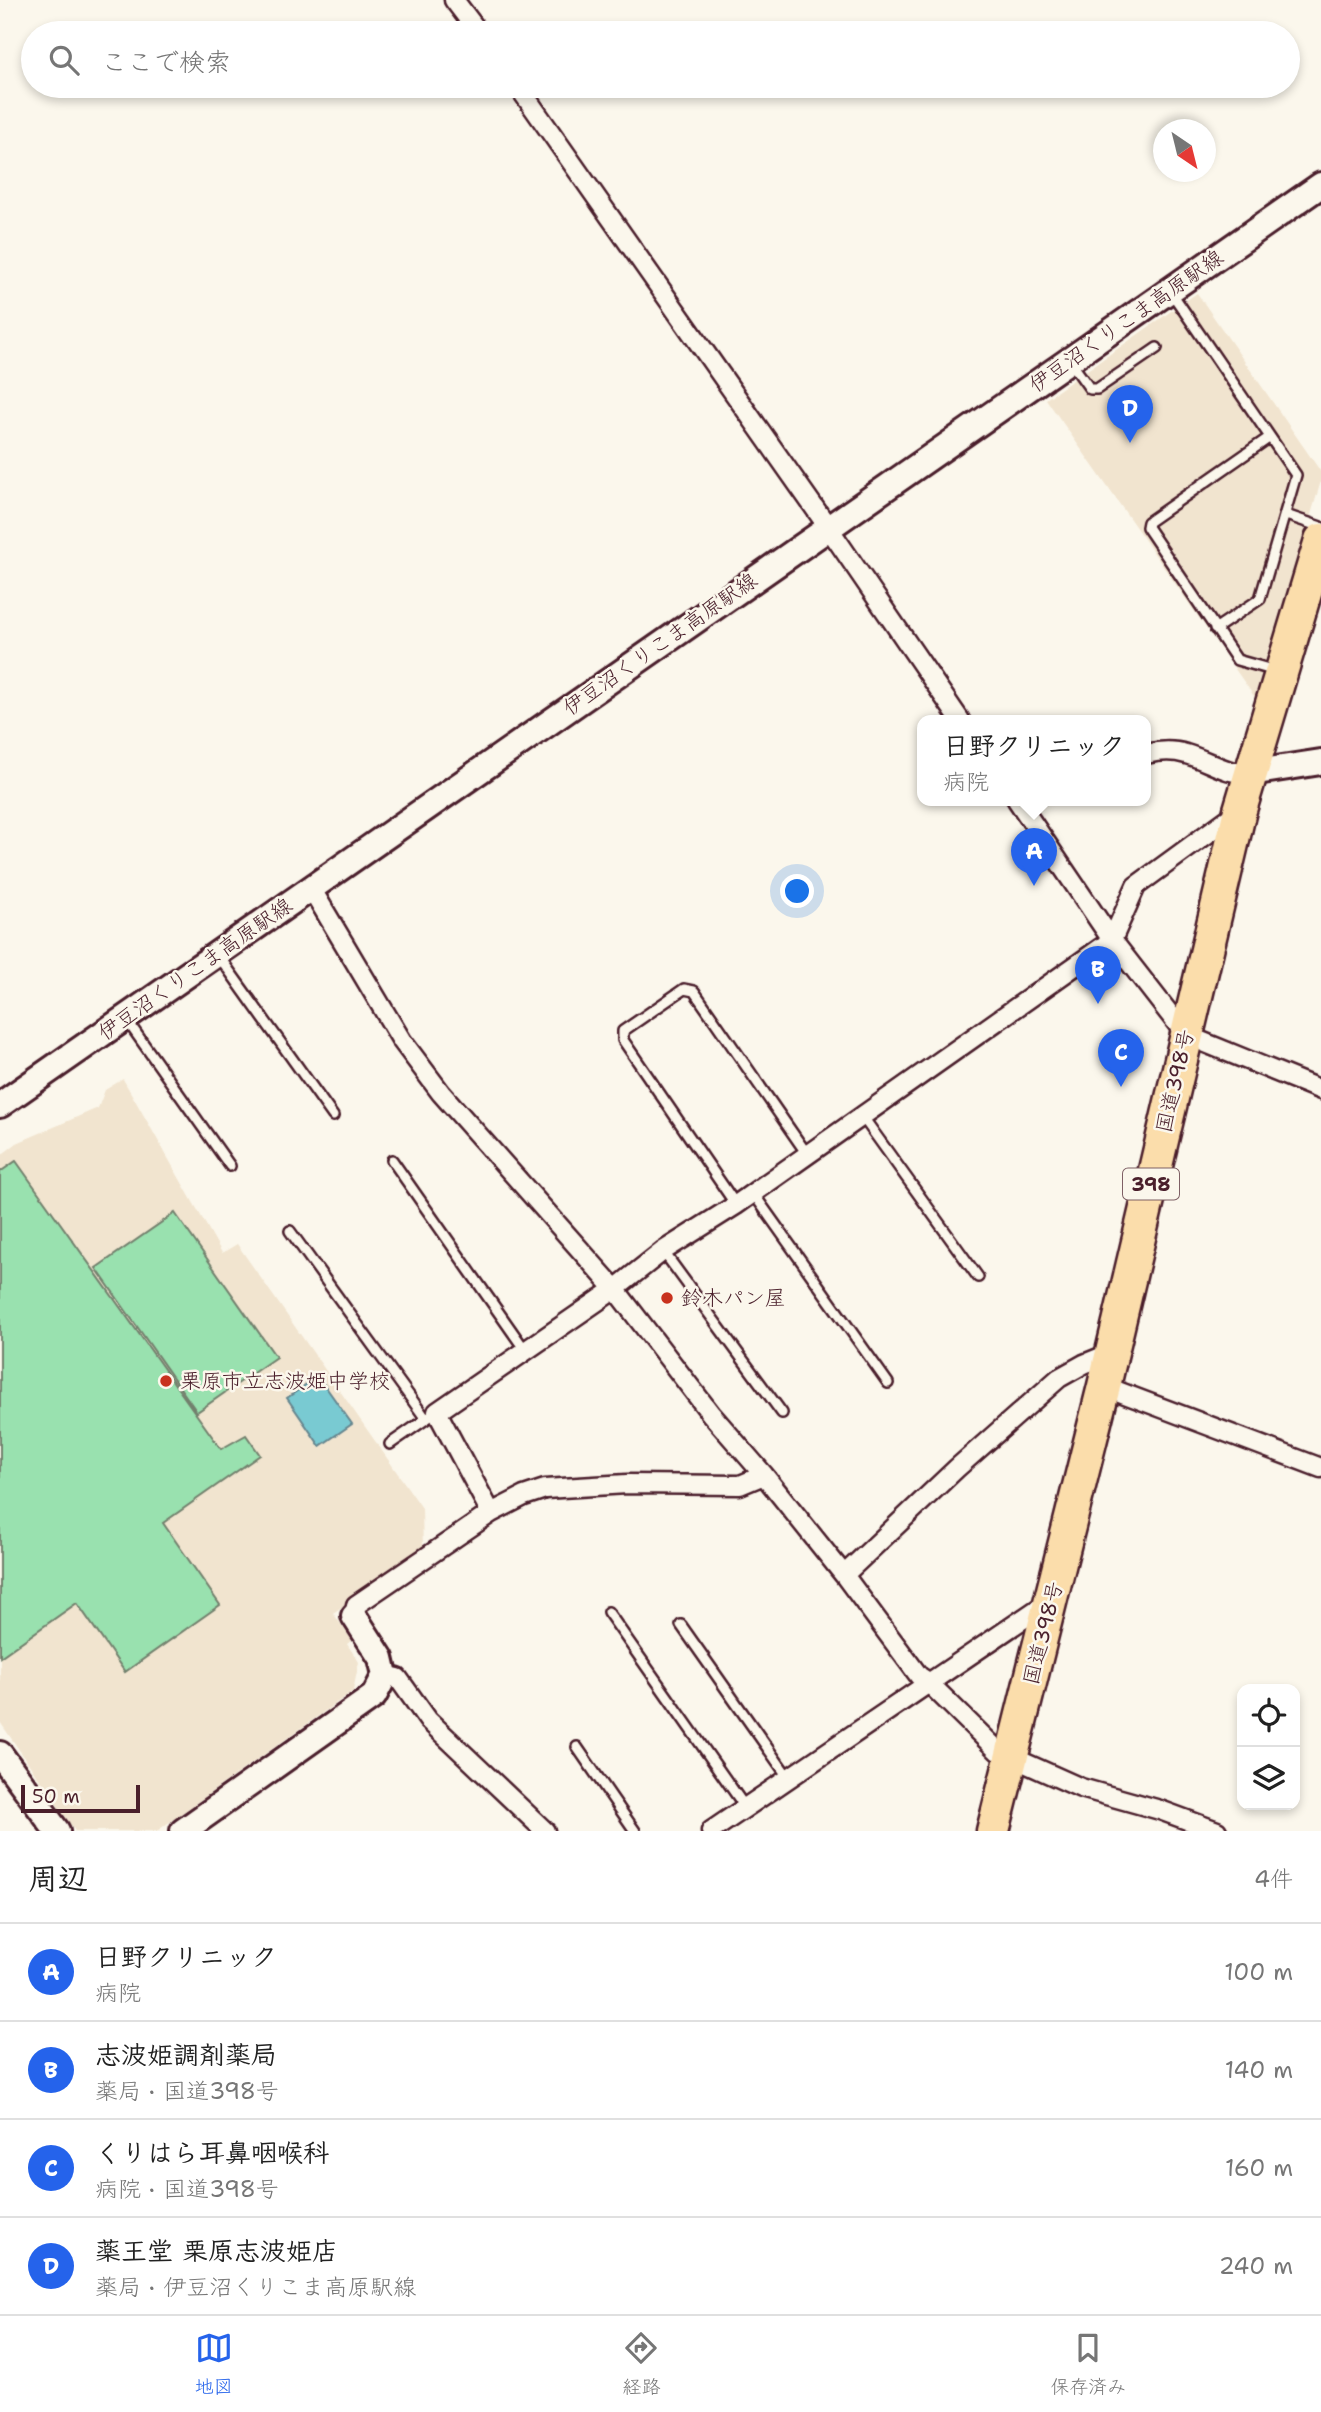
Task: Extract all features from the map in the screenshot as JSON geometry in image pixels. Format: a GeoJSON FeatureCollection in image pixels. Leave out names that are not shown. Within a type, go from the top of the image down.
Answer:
{"type":"FeatureCollection","features":[{"type":"Feature","properties":{"kind":"highway","name":"国道398号"},"geometry":{"type":"LineString","coordinates":[[993,1831],[1104,1386],[1240,810],[1321,540]]}},
{"type":"Feature","properties":{"kind":"main road","name":"伊豆沼くりこま高原駅線"},"geometry":{"type":"LineString","coordinates":[[0,1105],[1321,186]]}},
{"type":"Feature","properties":{"kind":"main road"},"geometry":{"type":"LineString","coordinates":[[1250,773],[1321,762]]}},
{"type":"Feature","properties":{"kind":"main road"},"geometry":{"type":"LineString","coordinates":[[184,1831],[374,1696],[384,1675],[381,1658],[354,1616]]}},
{"type":"Feature","properties":{"kind":"main road"},"geometry":{"type":"LineString","coordinates":[[0,1754],[57,1831]]}},
{"type":"Feature","properties":{"kind":"street"},"geometry":{"type":"LineString","coordinates":[[454,0],[470,21]]}},
{"type":"Feature","properties":{"kind":"street"},"geometry":{"type":"LineString","coordinates":[[526,98],[957,715]]}},
{"type":"Feature","properties":{"kind":"street"},"geometry":{"type":"LineString","coordinates":[[1151,753],[1185,753],[1238,774],[1250,773]]}},
{"type":"Feature","properties":{"kind":"street"},"geometry":{"type":"LineString","coordinates":[[1021,806],[1112,940],[1186,1035],[1321,1090]]}},
{"type":"Feature","properties":{"kind":"street"},"geometry":{"type":"LineString","coordinates":[[491,1513],[431,1415],[615,1289],[663,1251],[736,1205],[1112,940],[1136,886],[1240,810]]}},
{"type":"Feature","properties":{"kind":"street"},"geometry":{"type":"LineString","coordinates":[[311,888],[402,1041],[434,1082],[615,1289],[711,1414],[844,1574],[919,1676],[998,1751],[1011,1758],[1081,1788],[1160,1810],[1217,1831]]}},
{"type":"Feature","properties":{"kind":"street"},"geometry":{"type":"LineString","coordinates":[[844,1574],[957,1468],[1059,1378],[1111,1353]]}},
{"type":"Feature","properties":{"kind":"street"},"geometry":{"type":"LineString","coordinates":[[1104,1386],[1321,1468]]}},
{"type":"Feature","properties":{"kind":"street"},"geometry":{"type":"LineString","coordinates":[[354,1616],[356,1605],[491,1513],[524,1496],[545,1489],[627,1484],[740,1485],[764,1475]]}},
{"type":"Feature","properties":{"kind":"street"},"geometry":{"type":"LineString","coordinates":[[718,1829],[745,1807],[1051,1600]]}},
{"type":"Feature","properties":{"kind":"street"},"geometry":{"type":"LineString","coordinates":[[384,1675],[398,1678],[428,1720],[545,1831]]}},
{"type":"Feature","properties":{"kind":"lane"},"geometry":{"type":"LineString","coordinates":[[1170,290],[1296,475],[1260,599],[1215,629]]}},
{"type":"Feature","properties":{"kind":"lane"},"geometry":{"type":"LineString","coordinates":[[1070,360],[1090,389],[1097,389],[1157,348]]}},
{"type":"Feature","properties":{"kind":"lane"},"geometry":{"type":"LineString","coordinates":[[1270,437],[1148,522],[1147,527],[1237,660],[1281,672]]}},
{"type":"Feature","properties":{"kind":"lane"},"geometry":{"type":"LineString","coordinates":[[1286,515],[1321,527]]}},
{"type":"Feature","properties":{"kind":"lane"},"geometry":{"type":"LineString","coordinates":[[217,953],[333,1116]]}},
{"type":"Feature","properties":{"kind":"lane"},"geometry":{"type":"LineString","coordinates":[[736,1205],[623,1040],[623,1031],[684,989],[694,990],[807,1154]]}},
{"type":"Feature","properties":{"kind":"lane"},"geometry":{"type":"LineString","coordinates":[[125,1018],[229,1166]]}},
{"type":"Feature","properties":{"kind":"lane"},"geometry":{"type":"LineString","coordinates":[[862,1116],[978,1277]]}},
{"type":"Feature","properties":{"kind":"lane"},"geometry":{"type":"LineString","coordinates":[[391,1160],[525,1350]]}},
{"type":"Feature","properties":{"kind":"lane"},"geometry":{"type":"LineString","coordinates":[[753,1193],[888,1382]]}},
{"type":"Feature","properties":{"kind":"lane"},"geometry":{"type":"LineString","coordinates":[[290,1231],[431,1415],[390,1444]]}},
{"type":"Feature","properties":{"kind":"lane"},"geometry":{"type":"LineString","coordinates":[[663,1251],[782,1413]]}},
{"type":"Feature","properties":{"kind":"lane"},"geometry":{"type":"LineString","coordinates":[[608,1612],[745,1807]]}},
{"type":"Feature","properties":{"kind":"lane"},"geometry":{"type":"LineString","coordinates":[[681,1625],[789,1777]]}},
{"type":"Feature","properties":{"kind":"lane"},"geometry":{"type":"LineString","coordinates":[[577,1747],[635,1831]]}},
{"type":"Feature","properties":{"kind":"shaded area"},"geometry":{"type":"Polygon","coordinates":[[[1197,293],[1321,472],[1321,481],[1256,699],[1046,399],[1197,293]]]}},
{"type":"Feature","properties":{"kind":"shaded area","name":"栗原市立志波姫中学校"},"geometry":{"type":"Polygon","coordinates":[[[123,1079],[222,1253],[237,1244],[422,1508],[423,1551],[333,1613],[352,1640],[347,1644],[359,1662],[353,1691],[157,1831],[75,1831],[0,1722],[0,1156],[17,1143],[98,1108],[105,1090],[123,1079]]]}},
{"type":"Feature","properties":{"kind":"green space"},"geometry":{"type":"Polygon","coordinates":[[[16,1161],[221,1449],[246,1435],[260,1455],[163,1523],[220,1605],[125,1672],[77,1603],[0,1657],[0,1172],[16,1161]]]}},
{"type":"Feature","properties":{"kind":"green space"},"geometry":{"type":"Polygon","coordinates":[[[175,1213],[276,1357],[197,1412],[96,1268],[175,1213]]]}},
{"type":"Feature","properties":{"kind":"water"},"geometry":{"type":"Polygon","coordinates":[[[318,1376],[352,1424],[320,1446],[287,1398],[318,1376]]]}},
{"type":"Feature","properties":{"kind":"place","name":"薬王堂 栗原志波姫店"},"geometry":{"type":"Point","coordinates":[1130,443]}},
{"type":"Feature","properties":{"kind":"place","name":"日野クリニック"},"geometry":{"type":"Point","coordinates":[1034,886]}},
{"type":"Feature","properties":{"kind":"place","name":"志波姫調剤薬局"},"geometry":{"type":"Point","coordinates":[1098,1004]}},
{"type":"Feature","properties":{"kind":"place","name":"くりはら耳鼻咽喉科"},"geometry":{"type":"Point","coordinates":[1121,1087]}},
{"type":"Feature","properties":{"kind":"place","name":"鈴木パン屋"},"geometry":{"type":"Point","coordinates":[667,1298]}},
{"type":"Feature","properties":{"kind":"place","name":"栗原市立志波姫中学校"},"geometry":{"type":"Point","coordinates":[166,1381]}}]}
